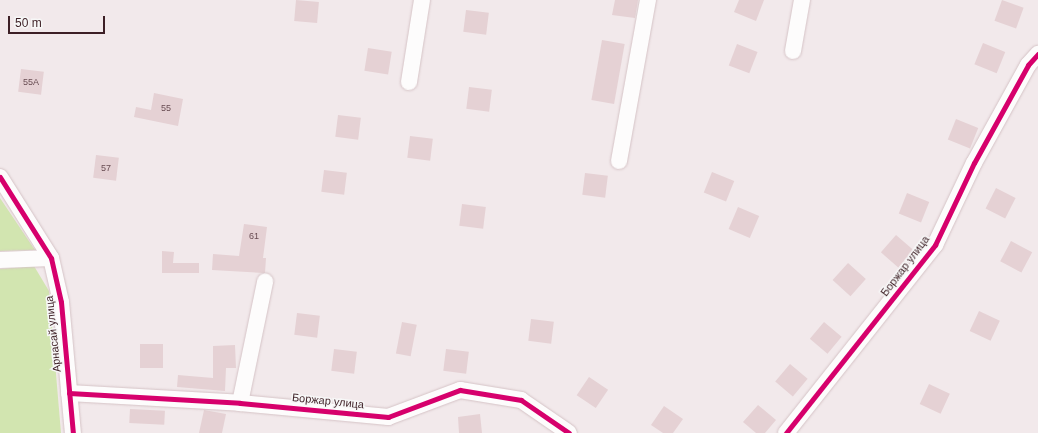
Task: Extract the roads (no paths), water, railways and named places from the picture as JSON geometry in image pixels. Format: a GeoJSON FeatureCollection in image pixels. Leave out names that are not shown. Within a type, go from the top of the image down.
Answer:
{"type":"FeatureCollection","features":[{"type":"Feature","properties":{"kind":"street"},"geometry":{"type":"LineString","coordinates":[[409,82],[422,0]]}},
{"type":"Feature","properties":{"kind":"street"},"geometry":{"type":"LineString","coordinates":[[619,161],[648,0]]}},
{"type":"Feature","properties":{"kind":"street"},"geometry":{"type":"LineString","coordinates":[[793,51],[802,0]]}},
{"type":"Feature","properties":{"kind":"street","name":"Боржар улица"},"geometry":{"type":"LineString","coordinates":[[786,433],[935,245],[974,163],[1028,65],[1038,54]]}},
{"type":"Feature","properties":{"kind":"street","name":"Арнасай улица"},"geometry":{"type":"LineString","coordinates":[[0,177],[51,258],[61,302],[72,433]]}},
{"type":"Feature","properties":{"kind":"street"},"geometry":{"type":"LineString","coordinates":[[0,260],[51,258]]}},
{"type":"Feature","properties":{"kind":"street"},"geometry":{"type":"LineString","coordinates":[[240,403],[265,282]]}},
{"type":"Feature","properties":{"kind":"street","name":"Боржар улица"},"geometry":{"type":"LineString","coordinates":[[69,393],[240,403],[388,417],[460,390],[521,400],[569,433]]}}]}
